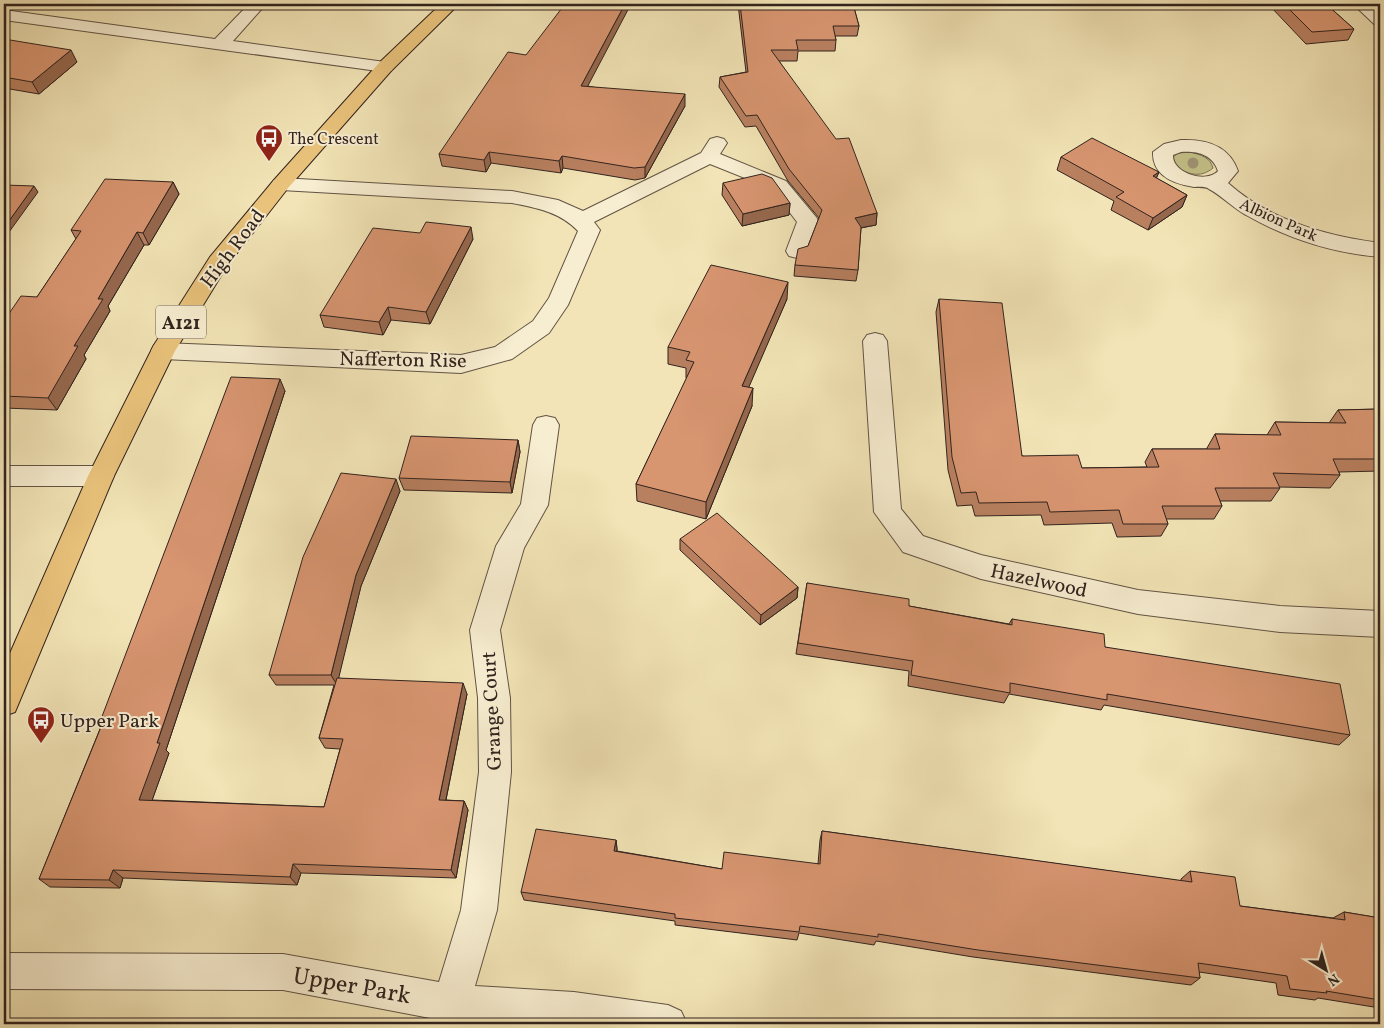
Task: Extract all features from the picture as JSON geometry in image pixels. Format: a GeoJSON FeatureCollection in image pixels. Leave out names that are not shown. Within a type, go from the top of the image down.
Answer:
{"type":"FeatureCollection","features":[{"type":"Feature","properties":{"kind":"main road","name":"High Road"},"geometry":{"type":"LineString","coordinates":[[4,702],[101,476],[163,351],[218,262],[281,184],[385,68],[451,4]]}},
{"type":"Feature","properties":{"kind":"street"},"geometry":{"type":"LineString","coordinates":[[220,44],[258,4]]}},
{"type":"Feature","properties":{"kind":"street"},"geometry":{"type":"LineString","coordinates":[[451,4],[456,4]]}},
{"type":"Feature","properties":{"kind":"street"},"geometry":{"type":"LineString","coordinates":[[1361,4],[1380,20]]}},
{"type":"Feature","properties":{"kind":"street"},"geometry":{"type":"LineString","coordinates":[[4,15],[385,68]]}},
{"type":"Feature","properties":{"kind":"street"},"geometry":{"type":"LineString","coordinates":[[281,184],[512,197],[551,205],[575,215],[580,221],[713,150],[780,185],[808,222],[797,251]]}},
{"type":"Feature","properties":{"kind":"street","name":"Albion Park"},"geometry":{"type":"LineString","coordinates":[[1213,181],[1227,195],[1282,224],[1331,242],[1380,250]]}},
{"type":"Feature","properties":{"kind":"street","name":"Nafferton Rise"},"geometry":{"type":"LineString","coordinates":[[163,351],[461,364],[503,353],[541,328],[560,300],[590,230],[580,221]]}},
{"type":"Feature","properties":{"kind":"street","name":"Hazelwood"},"geometry":{"type":"LineString","coordinates":[[875,341],[888,512],[912,544],[980,567],[1138,602],[1280,619],[1380,624]]}},
{"type":"Feature","properties":{"kind":"street","name":"Grange Court"},"geometry":{"type":"LineString","coordinates":[[451,1003],[478,910],[495,772],[494,698],[486,630],[510,546],[534,505],[546,425]]}},
{"type":"Feature","properties":{"kind":"street"},"geometry":{"type":"LineString","coordinates":[[4,476],[101,476]]}},
{"type":"Feature","properties":{"kind":"street","name":"Upper Park"},"geometry":{"type":"LineString","coordinates":[[4,971],[283,972],[451,1003],[574,1018],[668,1024]]}},
{"type":"Feature","properties":{"kind":"shaded area"},"geometry":{"type":"Polygon","coordinates":[[[1190,152],[1207,159],[1213,168],[1203,173],[1193,174],[1183,171],[1174,165],[1172,158],[1178,153],[1190,152]]]}},
{"type":"Feature","properties":{"kind":"building"},"geometry":{"type":"Polygon","coordinates":[[[565,4],[625,4],[581,86],[685,94],[645,167],[634,168],[562,156],[559,161],[489,152],[484,160],[439,154],[508,52],[526,55],[565,4]]]}},
{"type":"Feature","properties":{"kind":"building"},"geometry":{"type":"Polygon","coordinates":[[[740,4],[853,4],[859,26],[833,26],[836,40],[796,40],[798,50],[771,50],[836,139],[849,138],[877,213],[855,218],[861,227],[858,270],[795,265],[798,249],[808,246],[822,210],[789,169],[757,115],[746,116],[720,77],[748,72],[740,4]]]}},
{"type":"Feature","properties":{"kind":"building"},"geometry":{"type":"Polygon","coordinates":[[[1284,4],[1326,4],[1354,29],[1312,32],[1284,4]]]}},
{"type":"Feature","properties":{"kind":"building"},"geometry":{"type":"Polygon","coordinates":[[[4,39],[71,50],[32,82],[4,77],[4,39]]]}},
{"type":"Feature","properties":{"kind":"building"},"geometry":{"type":"Polygon","coordinates":[[[1092,138],[1159,172],[1153,176],[1187,195],[1153,218],[1116,197],[1124,192],[1061,157],[1092,138]]]}},
{"type":"Feature","properties":{"kind":"building"},"geometry":{"type":"Polygon","coordinates":[[[762,174],[772,178],[790,203],[743,214],[723,183],[762,174]]]}},
{"type":"Feature","properties":{"kind":"building"},"geometry":{"type":"Polygon","coordinates":[[[105,179],[173,182],[143,233],[137,232],[98,299],[103,299],[74,346],[78,346],[48,398],[4,396],[4,321],[21,296],[37,297],[81,231],[71,230],[105,179]]]}},
{"type":"Feature","properties":{"kind":"building"},"geometry":{"type":"Polygon","coordinates":[[[4,185],[34,186],[4,228],[4,185]]]}},
{"type":"Feature","properties":{"kind":"building"},"geometry":{"type":"Polygon","coordinates":[[[426,222],[471,227],[426,312],[388,307],[379,322],[320,315],[373,228],[420,233],[426,222]]]}},
{"type":"Feature","properties":{"kind":"building"},"geometry":{"type":"Polygon","coordinates":[[[711,265],[788,282],[742,386],[753,388],[706,502],[636,484],[694,362],[686,360],[690,352],[668,347],[711,265]]]}},
{"type":"Feature","properties":{"kind":"building"},"geometry":{"type":"Polygon","coordinates":[[[939,299],[1002,303],[1022,456],[1078,455],[1082,468],[1159,467],[1152,449],[1220,449],[1215,434],[1281,435],[1275,422],[1346,423],[1338,410],[1380,409],[1380,459],[1333,459],[1340,475],[1273,473],[1280,488],[1215,488],[1222,506],[1162,506],[1168,524],[1123,524],[1119,510],[1050,512],[1047,502],[979,503],[976,492],[961,493],[952,457],[939,299]]]}},
{"type":"Feature","properties":{"kind":"building"},"geometry":{"type":"Polygon","coordinates":[[[231,377],[280,379],[157,743],[160,743],[139,800],[324,807],[343,739],[319,738],[337,678],[463,683],[439,800],[464,801],[451,870],[293,864],[290,877],[113,870],[109,880],[39,879],[101,727],[98,727],[231,377]]]}},
{"type":"Feature","properties":{"kind":"building"},"geometry":{"type":"Polygon","coordinates":[[[411,436],[518,440],[510,482],[399,478],[411,436]]]}},
{"type":"Feature","properties":{"kind":"building"},"geometry":{"type":"Polygon","coordinates":[[[341,473],[396,479],[356,575],[331,675],[269,675],[303,557],[341,473]]]}},
{"type":"Feature","properties":{"kind":"building"},"geometry":{"type":"Polygon","coordinates":[[[717,513],[798,587],[761,615],[680,539],[717,513]]]}},
{"type":"Feature","properties":{"kind":"building"},"geometry":{"type":"Polygon","coordinates":[[[807,583],[909,599],[909,606],[1012,625],[1012,619],[1104,634],[1105,647],[1340,684],[1350,735],[1107,694],[1107,700],[1010,683],[1010,693],[911,675],[913,661],[798,643],[807,583]]]}},
{"type":"Feature","properties":{"kind":"building"},"geometry":{"type":"Polygon","coordinates":[[[536,829],[616,840],[614,851],[722,869],[724,852],[820,864],[822,831],[1192,882],[1190,871],[1235,877],[1240,906],[1345,920],[1344,912],[1380,918],[1380,1000],[1326,991],[1327,993],[1290,989],[1287,976],[1198,963],[1200,978],[978,950],[878,934],[878,937],[800,926],[799,932],[675,918],[675,914],[521,892],[536,829]]]}},
{"type":"Feature","properties":{"kind":"place","name":"The Crescent"},"geometry":{"type":"Point","coordinates":[269,162]}},
{"type":"Feature","properties":{"kind":"place","name":"Upper Park"},"geometry":{"type":"Point","coordinates":[41,744]}}]}
